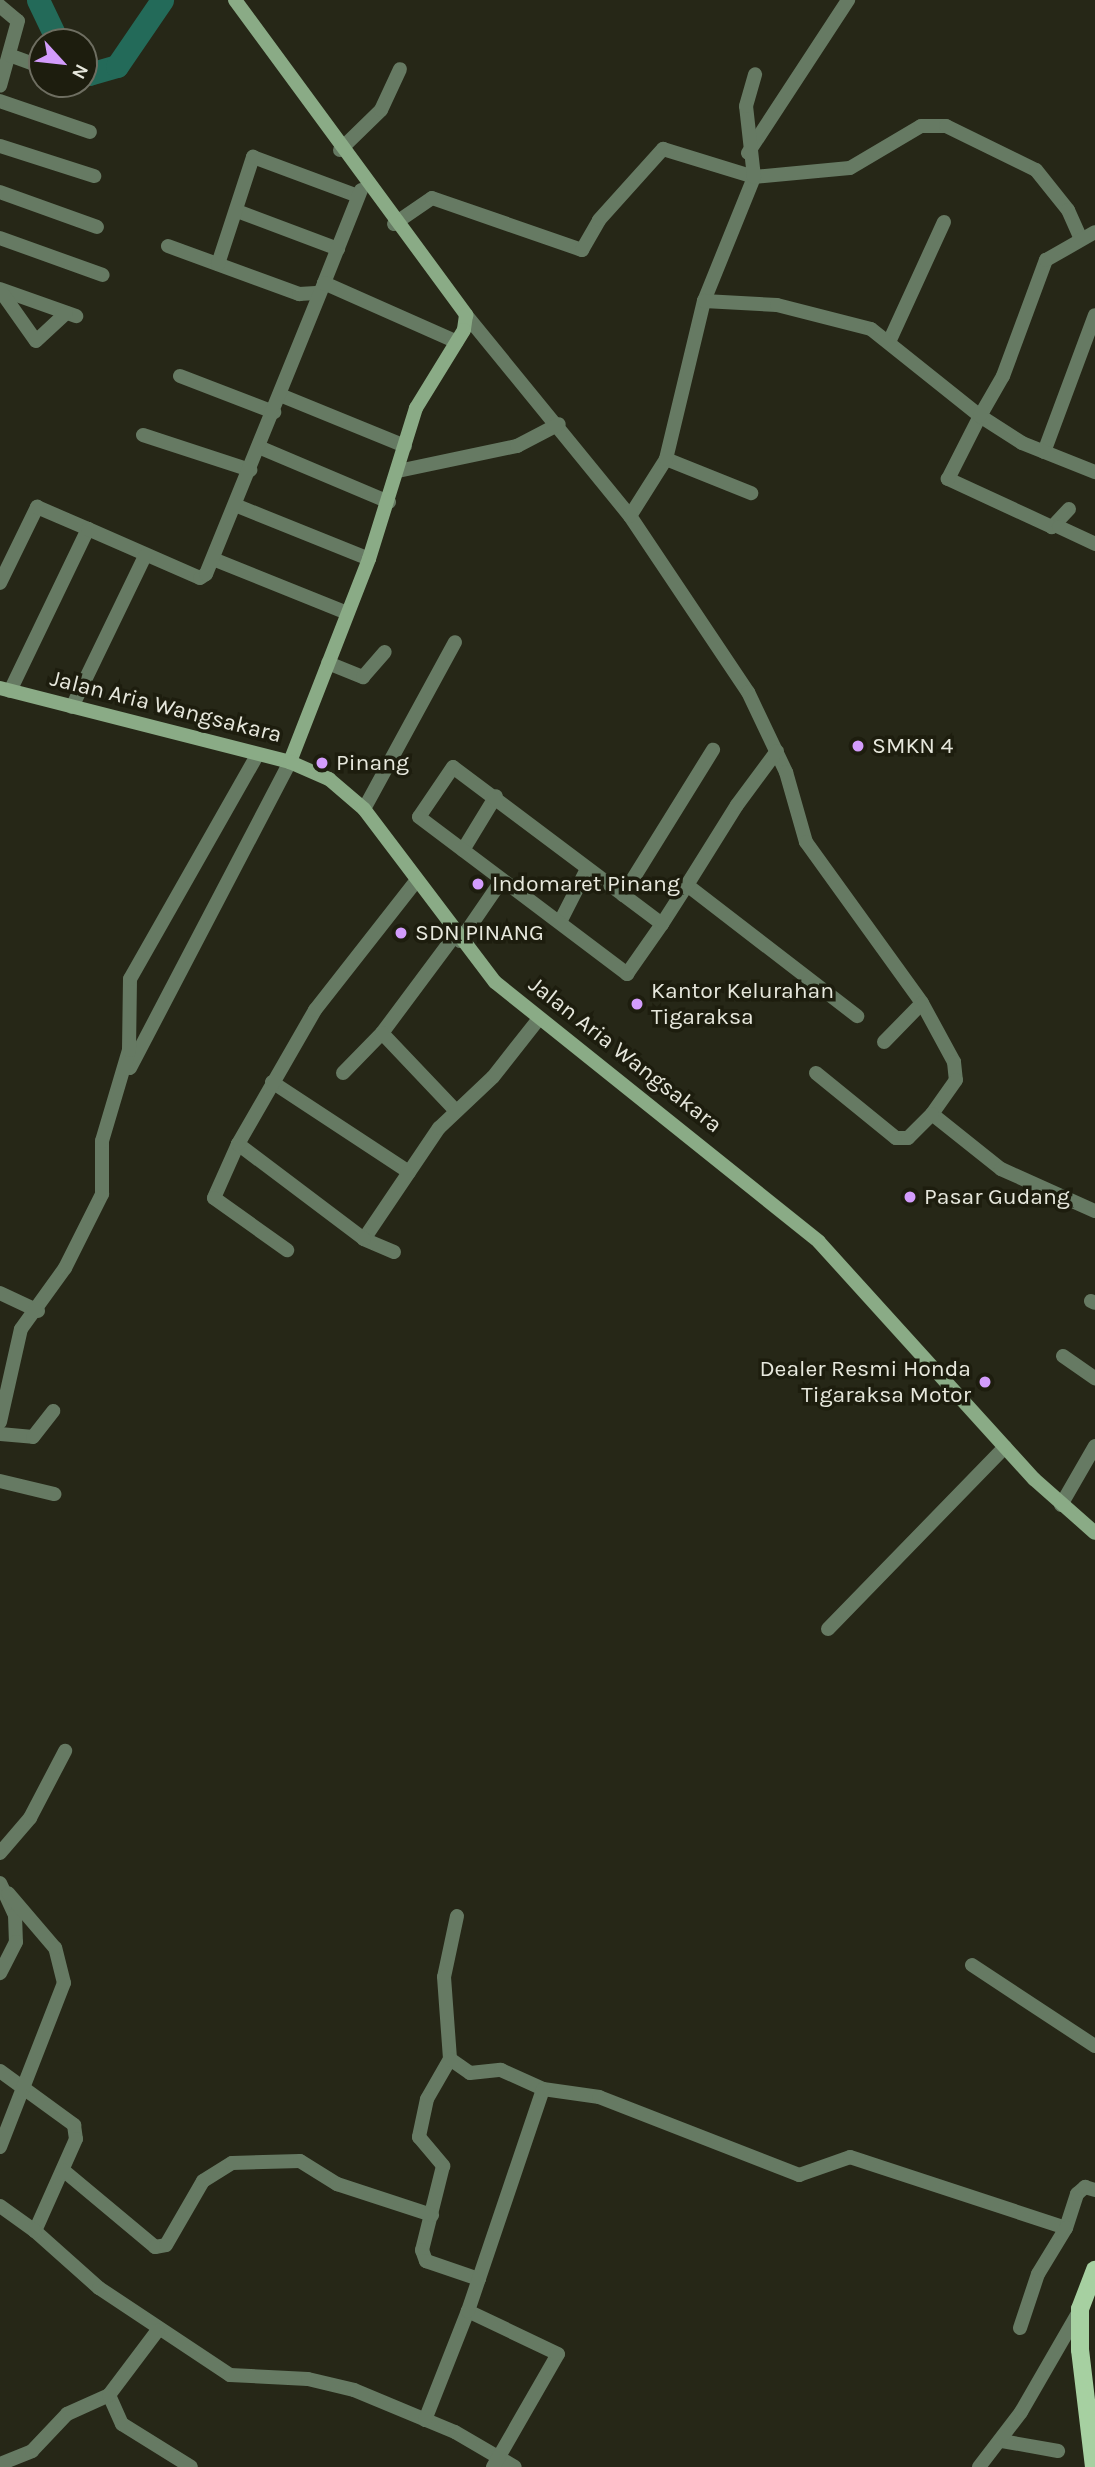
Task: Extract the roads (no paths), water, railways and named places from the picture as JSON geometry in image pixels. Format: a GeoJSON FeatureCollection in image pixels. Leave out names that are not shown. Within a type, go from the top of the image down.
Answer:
{"type":"FeatureCollection","features":[{"type":"Feature","properties":{"kind":"main road"},"geometry":{"type":"LineString","coordinates":[[1094,2273],[1080,2309],[1092,2418],[1094,2467]]}},
{"type":"Feature","properties":{"kind":"street"},"geometry":{"type":"LineString","coordinates":[[236,0],[394,223],[466,315],[559,424],[629,516],[736,671],[777,751],[806,842],[922,1003],[957,1070],[932,1114],[908,1138],[896,1138],[816,1073]]}},
{"type":"Feature","properties":{"kind":"street"},"geometry":{"type":"LineString","coordinates":[[748,153],[848,0]]}},
{"type":"Feature","properties":{"kind":"street"},"geometry":{"type":"LineString","coordinates":[[0,6],[18,21],[0,86]]}},
{"type":"Feature","properties":{"kind":"street"},"geometry":{"type":"LineString","coordinates":[[9,55],[28,62]]}},
{"type":"Feature","properties":{"kind":"street"},"geometry":{"type":"LineString","coordinates":[[340,150],[381,110],[400,69]]}},
{"type":"Feature","properties":{"kind":"street"},"geometry":{"type":"LineString","coordinates":[[629,516],[666,458],[685,400],[704,302],[754,177],[748,153],[746,106],[755,74]]}},
{"type":"Feature","properties":{"kind":"street"},"geometry":{"type":"LineString","coordinates":[[0,101],[90,132]]}},
{"type":"Feature","properties":{"kind":"street"},"geometry":{"type":"LineString","coordinates":[[394,223],[432,198],[582,250],[599,220],[663,149],[754,177],[850,168],[921,126],[946,126],[1036,170],[1068,210],[1080,237]]}},
{"type":"Feature","properties":{"kind":"street"},"geometry":{"type":"LineString","coordinates":[[0,146],[94,176]]}},
{"type":"Feature","properties":{"kind":"street"},"geometry":{"type":"LineString","coordinates":[[218,264],[254,157],[358,196]]}},
{"type":"Feature","properties":{"kind":"street"},"geometry":{"type":"LineString","coordinates":[[0,583],[5,560],[37,507],[200,578],[213,559],[261,448],[320,288],[364,182]]}},
{"type":"Feature","properties":{"kind":"street"},"geometry":{"type":"LineString","coordinates":[[0,192],[97,228]]}},
{"type":"Feature","properties":{"kind":"street"},"geometry":{"type":"LineString","coordinates":[[237,211],[338,249]]}},
{"type":"Feature","properties":{"kind":"street"},"geometry":{"type":"LineString","coordinates":[[889,342],[944,222]]}},
{"type":"Feature","properties":{"kind":"street"},"geometry":{"type":"LineString","coordinates":[[1095,232],[1080,237],[1046,260],[1003,376],[948,479],[1095,544]]}},
{"type":"Feature","properties":{"kind":"street"},"geometry":{"type":"LineString","coordinates":[[0,238],[103,275]]}},
{"type":"Feature","properties":{"kind":"street"},"geometry":{"type":"LineString","coordinates":[[168,246],[299,294],[320,288],[457,342]]}},
{"type":"Feature","properties":{"kind":"street"},"geometry":{"type":"LineString","coordinates":[[0,290],[71,315],[36,341],[0,290]]}},
{"type":"Feature","properties":{"kind":"street"},"geometry":{"type":"LineString","coordinates":[[704,302],[777,305],[848,321],[889,342],[980,416],[1044,452],[1095,472]]}},
{"type":"Feature","properties":{"kind":"street"},"geometry":{"type":"LineString","coordinates":[[0,1422],[14,1347],[38,1311],[102,1194],[102,1141],[122,1085],[290,762],[369,559],[425,388],[457,342],[466,315]]}},
{"type":"Feature","properties":{"kind":"street"},"geometry":{"type":"LineString","coordinates":[[1044,452],[1095,315]]}},
{"type":"Feature","properties":{"kind":"street"},"geometry":{"type":"LineString","coordinates":[[180,376],[274,412]]}},
{"type":"Feature","properties":{"kind":"street"},"geometry":{"type":"LineString","coordinates":[[280,395],[405,446]]}},
{"type":"Feature","properties":{"kind":"street"},"geometry":{"type":"LineString","coordinates":[[398,471],[517,446],[559,424]]}},
{"type":"Feature","properties":{"kind":"street"},"geometry":{"type":"LineString","coordinates":[[143,435],[250,470]]}},
{"type":"Feature","properties":{"kind":"street"},"geometry":{"type":"LineString","coordinates":[[261,448],[389,502]]}},
{"type":"Feature","properties":{"kind":"street"},"geometry":{"type":"LineString","coordinates":[[666,458],[751,493]]}},
{"type":"Feature","properties":{"kind":"street"},"geometry":{"type":"LineString","coordinates":[[235,505],[369,559]]}},
{"type":"Feature","properties":{"kind":"street"},"geometry":{"type":"LineString","coordinates":[[1059,527],[1069,509]]}},
{"type":"Feature","properties":{"kind":"street"},"geometry":{"type":"LineString","coordinates":[[5,689],[88,529]]}},
{"type":"Feature","properties":{"kind":"street"},"geometry":{"type":"LineString","coordinates":[[72,707],[145,556]]}},
{"type":"Feature","properties":{"kind":"street"},"geometry":{"type":"LineString","coordinates":[[213,559],[347,613]]}},
{"type":"Feature","properties":{"kind":"street"},"geometry":{"type":"LineString","coordinates":[[364,809],[455,642]]}},
{"type":"Feature","properties":{"kind":"street"},"geometry":{"type":"LineString","coordinates":[[328,663],[363,677],[385,652]]}},
{"type":"Feature","properties":{"kind":"street","name":"Jalan Aria Wangsakara"},"geometry":{"type":"LineString","coordinates":[[5,689],[256,757],[290,762],[329,779],[364,809],[457,938],[537,1021],[662,1112],[819,1242],[1005,1447],[1062,1505],[1095,1533]]}},
{"type":"Feature","properties":{"kind":"street"},"geometry":{"type":"LineString","coordinates":[[623,895],[713,750]]}},
{"type":"Feature","properties":{"kind":"street"},"geometry":{"type":"LineString","coordinates":[[662,924],[453,766],[419,817],[628,974],[662,924],[777,751]]}},
{"type":"Feature","properties":{"kind":"street"},"geometry":{"type":"LineString","coordinates":[[122,1085],[130,979],[256,757]]}},
{"type":"Feature","properties":{"kind":"street"},"geometry":{"type":"LineString","coordinates":[[463,850],[496,796]]}},
{"type":"Feature","properties":{"kind":"street"},"geometry":{"type":"LineString","coordinates":[[560,922],[587,869]]}},
{"type":"Feature","properties":{"kind":"street"},"geometry":{"type":"LineString","coordinates":[[286,1250],[214,1198],[238,1144],[315,1010],[416,880]]}},
{"type":"Feature","properties":{"kind":"street"},"geometry":{"type":"LineString","coordinates":[[343,1073],[382,1034],[502,880]]}},
{"type":"Feature","properties":{"kind":"street"},"geometry":{"type":"LineString","coordinates":[[687,886],[857,1016]]}},
{"type":"Feature","properties":{"kind":"street"},"geometry":{"type":"LineString","coordinates":[[884,1042],[922,1003]]}},
{"type":"Feature","properties":{"kind":"street"},"geometry":{"type":"LineString","coordinates":[[364,1239],[409,1172],[456,1110],[494,1077],[537,1021]]}},
{"type":"Feature","properties":{"kind":"street"},"geometry":{"type":"LineString","coordinates":[[382,1034],[456,1110]]}},
{"type":"Feature","properties":{"kind":"street"},"geometry":{"type":"LineString","coordinates":[[272,1082],[409,1172]]}},
{"type":"Feature","properties":{"kind":"street"},"geometry":{"type":"LineString","coordinates":[[932,1114],[1001,1169],[1095,1211]]}},
{"type":"Feature","properties":{"kind":"street"},"geometry":{"type":"LineString","coordinates":[[238,1144],[364,1239],[394,1252]]}},
{"type":"Feature","properties":{"kind":"street"},"geometry":{"type":"LineString","coordinates":[[0,1293],[38,1311]]}},
{"type":"Feature","properties":{"kind":"street"},"geometry":{"type":"LineString","coordinates":[[1063,1356],[1095,1378]]}},
{"type":"Feature","properties":{"kind":"street"},"geometry":{"type":"LineString","coordinates":[[0,1434],[33,1437],[53,1412]]}},
{"type":"Feature","properties":{"kind":"street"},"geometry":{"type":"LineString","coordinates":[[1062,1505],[1095,1446]]}},
{"type":"Feature","properties":{"kind":"street"},"geometry":{"type":"LineString","coordinates":[[828,1629],[1005,1447]]}},
{"type":"Feature","properties":{"kind":"street"},"geometry":{"type":"LineString","coordinates":[[0,1481],[54,1494]]}},
{"type":"Feature","properties":{"kind":"street"},"geometry":{"type":"LineString","coordinates":[[0,1853],[30,1818],[65,1751]]}},
{"type":"Feature","properties":{"kind":"street"},"geometry":{"type":"LineString","coordinates":[[0,1973],[16,1942],[4,1888]]}},
{"type":"Feature","properties":{"kind":"street"},"geometry":{"type":"LineString","coordinates":[[0,2147],[25,2089],[64,1983],[55,1948],[4,1888]]}},
{"type":"Feature","properties":{"kind":"street"},"geometry":{"type":"LineString","coordinates":[[457,1916],[443,1990],[450,2059],[427,2099],[419,2137],[442,2160],[424,2258],[479,2279]]}},
{"type":"Feature","properties":{"kind":"street"},"geometry":{"type":"LineString","coordinates":[[972,1965],[1095,2046]]}},
{"type":"Feature","properties":{"kind":"street"},"geometry":{"type":"LineString","coordinates":[[450,2059],[470,2073],[501,2070],[543,2089],[599,2097],[799,2175],[850,2157],[1066,2228]]}},
{"type":"Feature","properties":{"kind":"street"},"geometry":{"type":"LineString","coordinates":[[0,2071],[75,2125],[76,2139],[35,2231]]}},
{"type":"Feature","properties":{"kind":"street"},"geometry":{"type":"LineString","coordinates":[[425,2420],[468,2311],[543,2089]]}},
{"type":"Feature","properties":{"kind":"street"},"geometry":{"type":"LineString","coordinates":[[63,2170],[155,2246],[166,2245],[203,2181],[243,2162],[300,2161],[337,2184],[432,2214]]}},
{"type":"Feature","properties":{"kind":"street"},"geometry":{"type":"LineString","coordinates":[[1020,2328],[1038,2274],[1066,2228],[1081,2189],[1095,2190]]}},
{"type":"Feature","properties":{"kind":"street"},"geometry":{"type":"LineString","coordinates":[[0,2206],[35,2231],[88,2280],[158,2330],[230,2375],[329,2383],[425,2420],[496,2462],[515,2467]]}},
{"type":"Feature","properties":{"kind":"street"},"geometry":{"type":"LineString","coordinates":[[979,2467],[1002,2441],[1080,2309]]}},
{"type":"Feature","properties":{"kind":"street"},"geometry":{"type":"LineString","coordinates":[[468,2311],[558,2354],[496,2462]]}},
{"type":"Feature","properties":{"kind":"street"},"geometry":{"type":"LineString","coordinates":[[0,2464],[32,2451],[67,2414],[108,2395],[158,2330]]}},
{"type":"Feature","properties":{"kind":"street"},"geometry":{"type":"LineString","coordinates":[[108,2395],[122,2424],[191,2467]]}},
{"type":"Feature","properties":{"kind":"street"},"geometry":{"type":"LineString","coordinates":[[1002,2441],[1058,2451]]}},
{"type":"Feature","properties":{"kind":"waterway"},"geometry":{"type":"LineString","coordinates":[[38,0],[51,28]]}},
{"type":"Feature","properties":{"kind":"waterway"},"geometry":{"type":"LineString","coordinates":[[98,71],[117,66],[162,0]]}},
{"type":"Feature","properties":{"kind":"place","name":"SMKN 4"},"geometry":{"type":"Point","coordinates":[858,746]}},
{"type":"Feature","properties":{"kind":"place","name":"Pinang"},"geometry":{"type":"Point","coordinates":[322,763]}},
{"type":"Feature","properties":{"kind":"place","name":"Indomaret Pinang"},"geometry":{"type":"Point","coordinates":[478,884]}},
{"type":"Feature","properties":{"kind":"place","name":"SDN PINANG"},"geometry":{"type":"Point","coordinates":[401,933]}},
{"type":"Feature","properties":{"kind":"place","name":"Kantor Kelurahan Tigaraksa"},"geometry":{"type":"Point","coordinates":[637,1004]}},
{"type":"Feature","properties":{"kind":"place","name":"Pasar Gudang"},"geometry":{"type":"Point","coordinates":[910,1197]}},
{"type":"Feature","properties":{"kind":"place","name":"Dealer Resmi Honda Tigaraksa Motor"},"geometry":{"type":"Point","coordinates":[985,1382]}}]}
